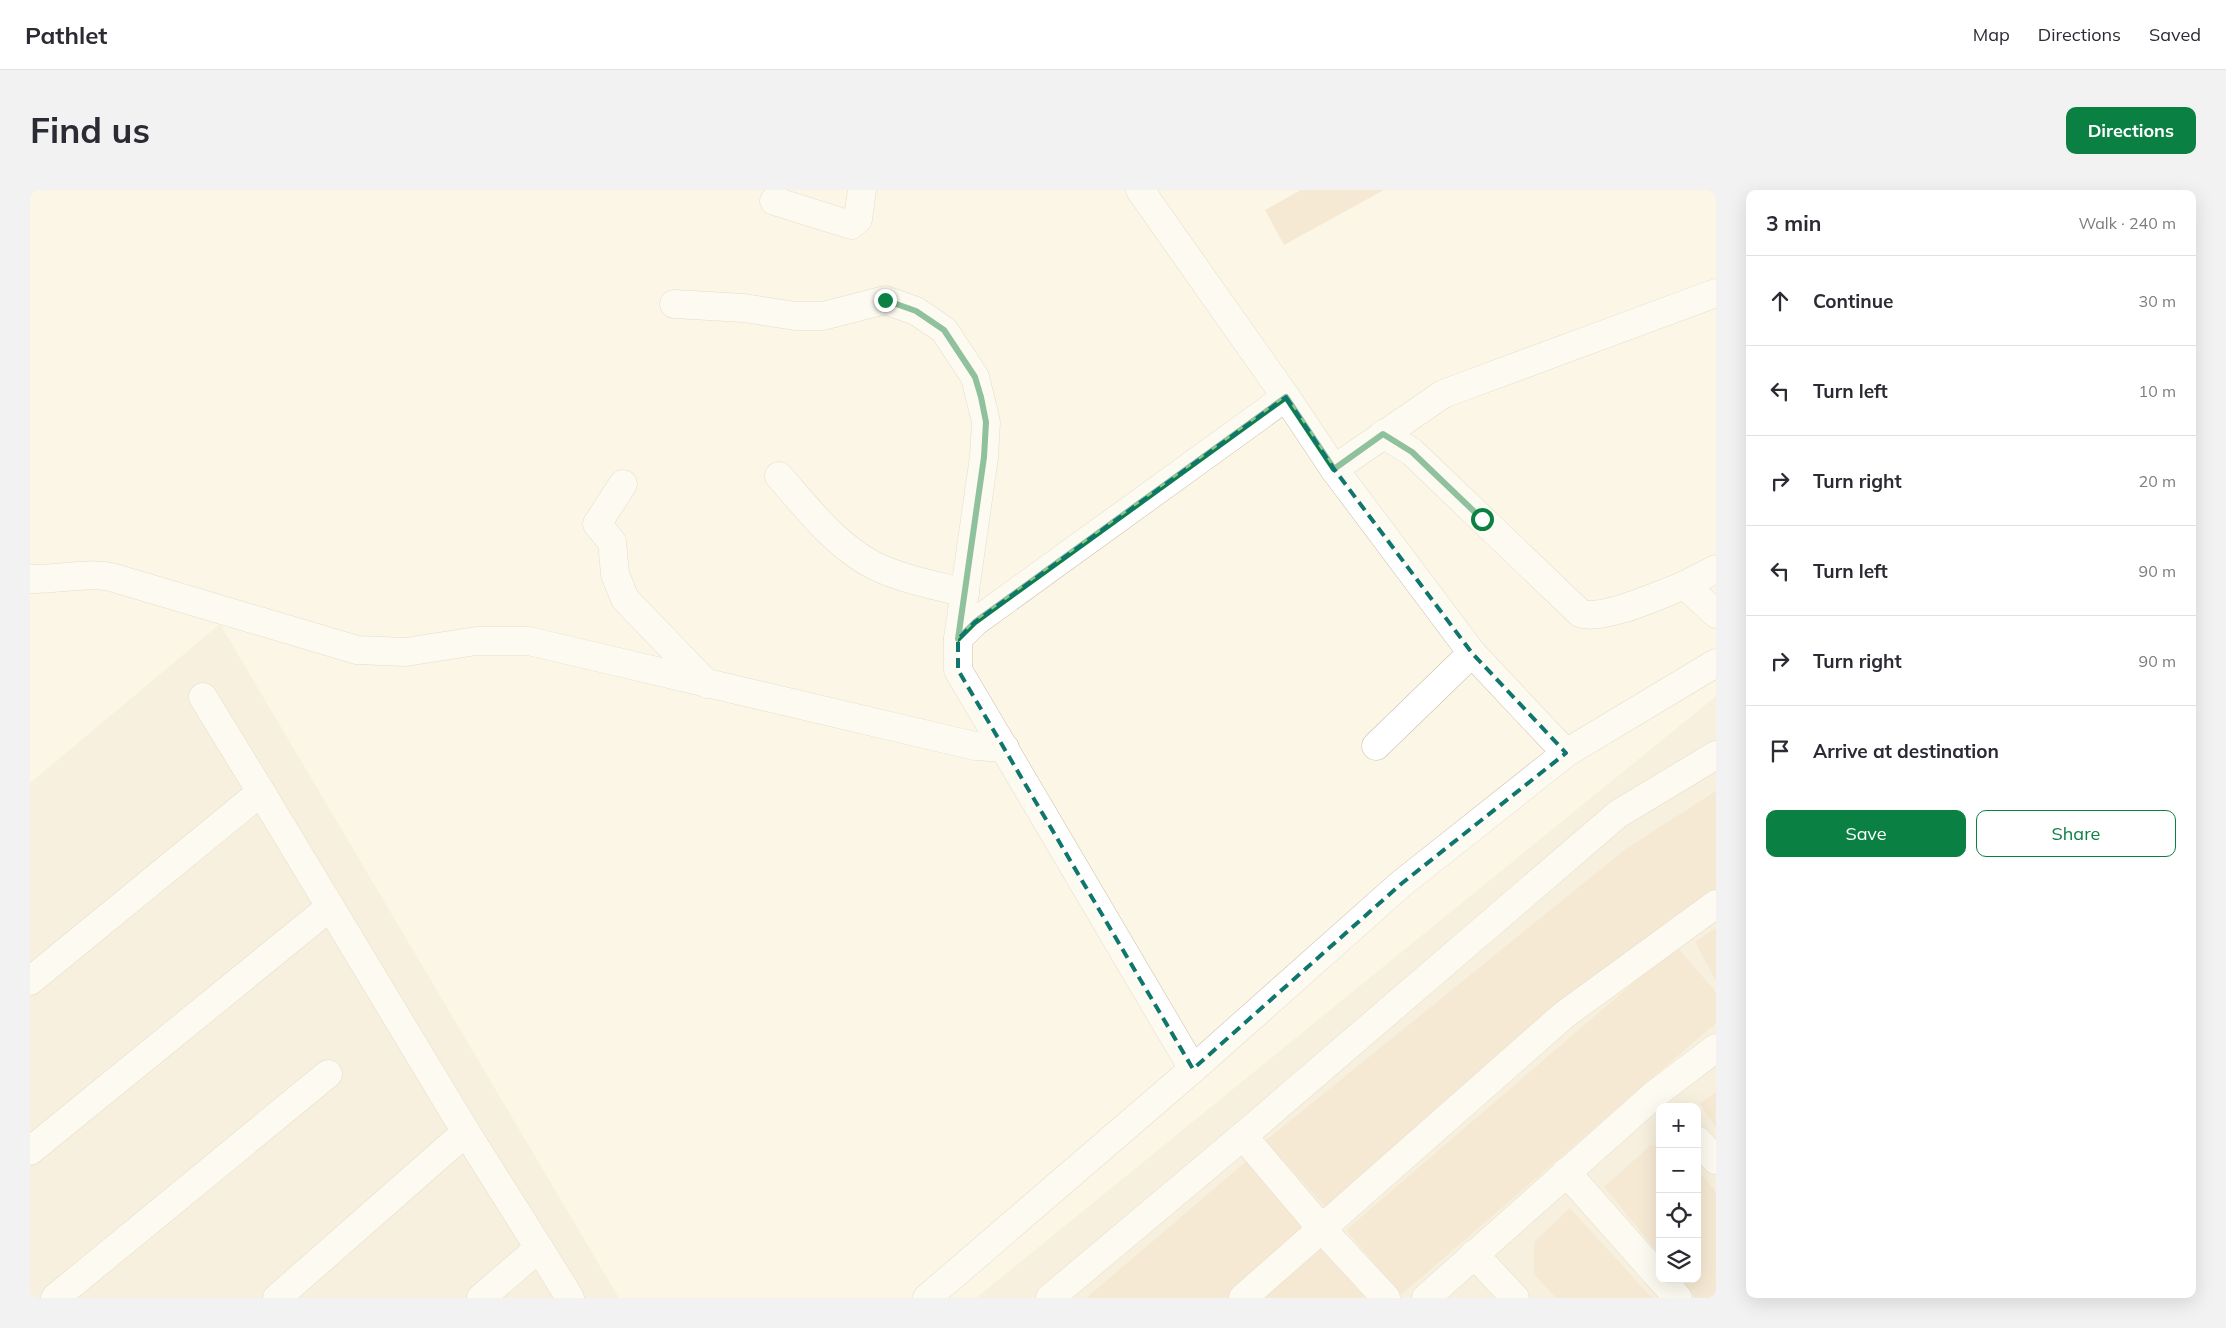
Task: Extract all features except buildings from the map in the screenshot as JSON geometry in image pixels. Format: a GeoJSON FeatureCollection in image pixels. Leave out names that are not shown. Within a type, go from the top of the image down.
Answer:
{"type":"FeatureCollection","features":[{"type":"Feature","properties":{"kind":"street"},"geometry":{"type":"LineString","coordinates":[[774,201],[851,225],[858,219],[862,190]]}},
{"type":"Feature","properties":{"kind":"street"},"geometry":{"type":"LineString","coordinates":[[1140,190],[1286,397],[1334,469],[1472,653],[1566,753]]}},
{"type":"Feature","properties":{"kind":"street"},"geometry":{"type":"LineString","coordinates":[[1334,469],[1443,394],[1716,293]]}},
{"type":"Feature","properties":{"kind":"street"},"geometry":{"type":"LineString","coordinates":[[674,304],[744,308],[795,316],[823,316],[885,300],[916,311],[944,330],[975,377],[986,422],[984,457],[958,639],[958,670],[1193,1069]]}},
{"type":"Feature","properties":{"kind":"street"},"geometry":{"type":"LineString","coordinates":[[958,639],[975,622],[1286,397]]}},
{"type":"Feature","properties":{"kind":"street"},"geometry":{"type":"LineString","coordinates":[[1383,434],[1412,452],[1580,613],[1588,616],[1605,614],[1685,585],[1716,569]]}},
{"type":"Feature","properties":{"kind":"street"},"geometry":{"type":"LineString","coordinates":[[779,476],[836,539],[854,553],[875,566],[899,575],[965,593]]}},
{"type":"Feature","properties":{"kind":"street"},"geometry":{"type":"LineString","coordinates":[[623,484],[597,524],[612,542],[615,574],[625,599],[707,684]]}},
{"type":"Feature","properties":{"kind":"street"},"geometry":{"type":"LineString","coordinates":[[30,580],[82,574],[111,577],[357,650],[406,652],[476,641],[529,641],[975,746],[1004,748]]}},
{"type":"Feature","properties":{"kind":"street"},"geometry":{"type":"LineString","coordinates":[[1685,585],[1716,614]]}},
{"type":"Feature","properties":{"kind":"street"},"geometry":{"type":"LineString","coordinates":[[1376,746],[1472,653]]}},
{"type":"Feature","properties":{"kind":"street"},"geometry":{"type":"LineString","coordinates":[[927,1298],[1193,1069],[1401,884],[1566,753],[1716,663]]}},
{"type":"Feature","properties":{"kind":"street"},"geometry":{"type":"LineString","coordinates":[[203,697],[466,1132],[570,1298]]}},
{"type":"Feature","properties":{"kind":"street"},"geometry":{"type":"LineString","coordinates":[[1050,1298],[1243,1136],[1618,814],[1716,755]]}},
{"type":"Feature","properties":{"kind":"street"},"geometry":{"type":"LineString","coordinates":[[30,982],[261,792]]}},
{"type":"Feature","properties":{"kind":"street"},"geometry":{"type":"LineString","coordinates":[[1243,1298],[1564,1015],[1716,904]]}},
{"type":"Feature","properties":{"kind":"street"},"geometry":{"type":"LineString","coordinates":[[30,1151],[330,907]]}},
{"type":"Feature","properties":{"kind":"street"},"geometry":{"type":"LineString","coordinates":[[1426,1298],[1566,1172],[1660,1101],[1716,1048]]}},
{"type":"Feature","properties":{"kind":"street"},"geometry":{"type":"LineString","coordinates":[[55,1298],[328,1074]]}},
{"type":"Feature","properties":{"kind":"street"},"geometry":{"type":"LineString","coordinates":[[277,1298],[466,1132]]}},
{"type":"Feature","properties":{"kind":"street"},"geometry":{"type":"LineString","coordinates":[[1243,1136],[1322,1228],[1386,1298]]}},
{"type":"Feature","properties":{"kind":"street"},"geometry":{"type":"LineString","coordinates":[[1701,1144],[1716,1160]]}},
{"type":"Feature","properties":{"kind":"street"},"geometry":{"type":"LineString","coordinates":[[1566,1172],[1656,1273]]}},
{"type":"Feature","properties":{"kind":"street"},"geometry":{"type":"LineString","coordinates":[[481,1298],[539,1248]]}},
{"type":"Feature","properties":{"kind":"street"},"geometry":{"type":"LineString","coordinates":[[1474,1254],[1514,1298]]}},
{"type":"Feature","properties":{"kind":"street"},"geometry":{"type":"LineString","coordinates":[[1664,1283],[1678,1298]]}},
{"type":"Feature","properties":{"kind":"highlighted area"},"geometry":{"type":"Polygon","coordinates":[[[1286,397],[1334,469],[1472,653],[1566,753],[1401,884],[1193,1069],[958,670],[958,639],[975,622],[1286,397]]]}},
{"type":"Feature","properties":{"kind":"shaded area"},"geometry":{"type":"Polygon","coordinates":[[[220,624],[619,1298],[30,1298],[30,783],[220,624]]]}},
{"type":"Feature","properties":{"kind":"shaded area"},"geometry":{"type":"Polygon","coordinates":[[[1716,696],[1716,1298],[976,1298],[1716,696]]]}},
{"type":"Feature","properties":{"kind":"route"},"geometry":{"type":"LineString","coordinates":[[885,300],[916,311],[944,330],[975,377],[981,397],[986,422],[984,457],[958,639],[975,622],[1286,397],[1334,469],[1383,434],[1412,452],[1482,519]]}}]}
